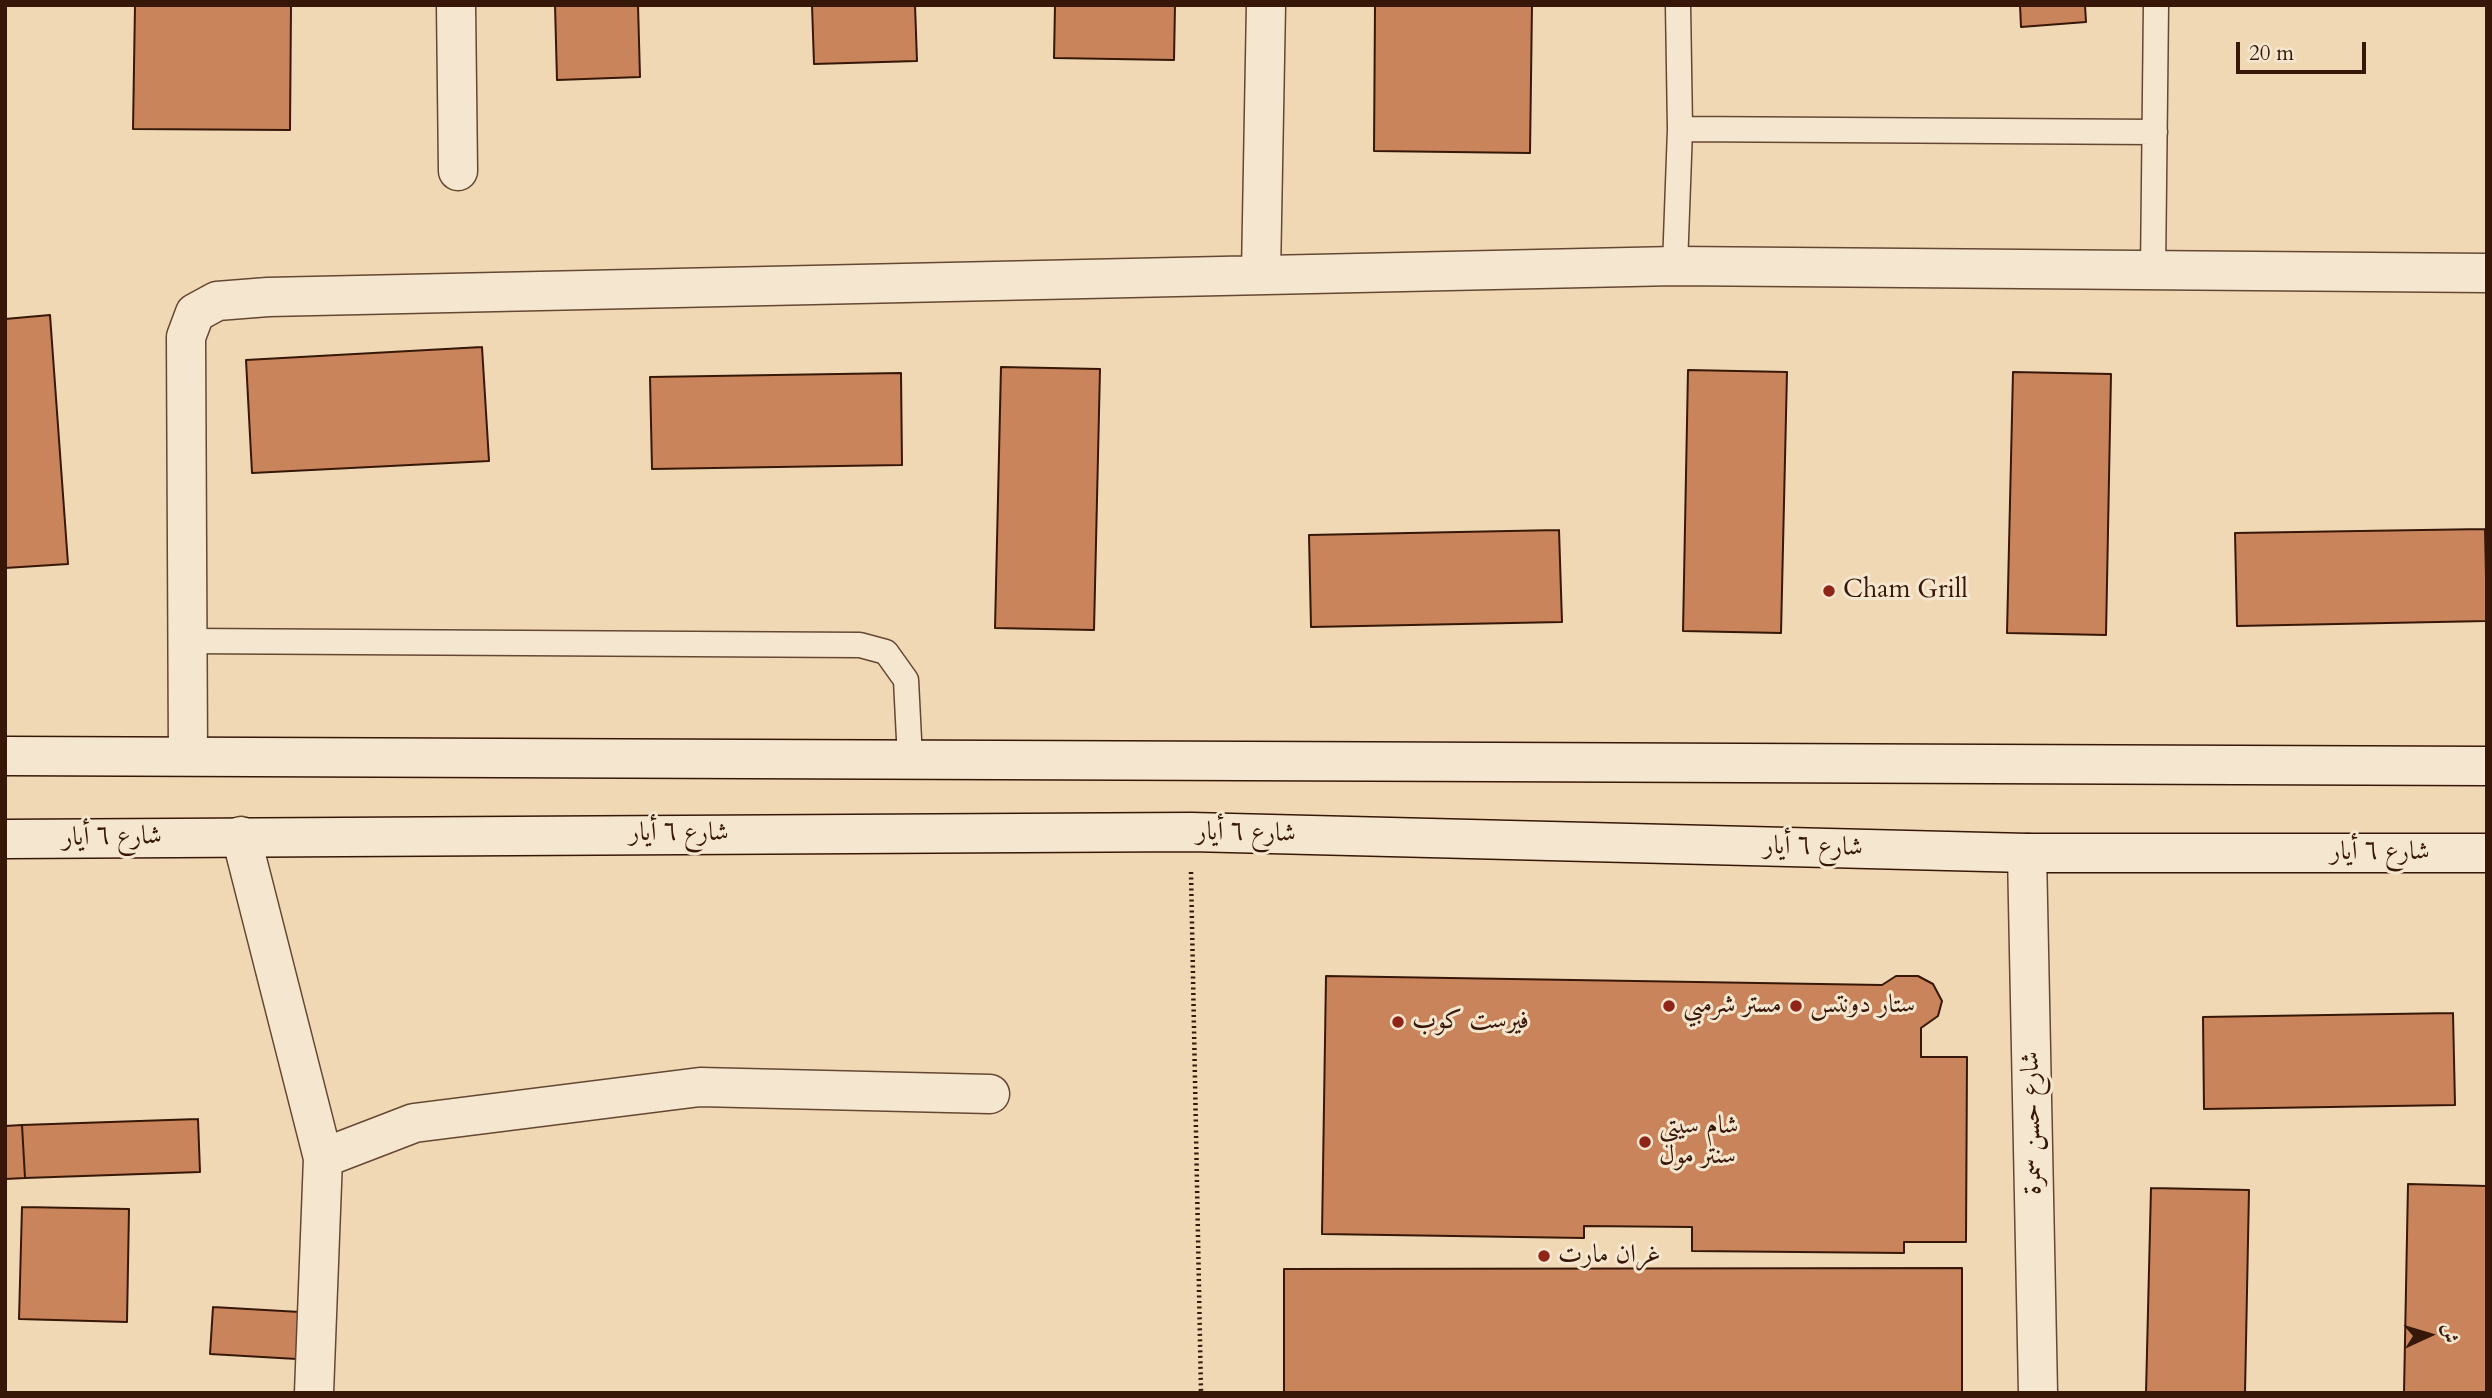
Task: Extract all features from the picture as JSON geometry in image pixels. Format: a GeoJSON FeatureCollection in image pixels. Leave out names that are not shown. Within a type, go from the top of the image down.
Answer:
{"type":"FeatureCollection","features":[{"type":"Feature","properties":{"kind":"street"},"geometry":{"type":"LineString","coordinates":[[456,5],[458,171]]}},
{"type":"Feature","properties":{"kind":"street"},"geometry":{"type":"LineString","coordinates":[[1261,273],[1266,5]]}},
{"type":"Feature","properties":{"kind":"street"},"geometry":{"type":"LineString","coordinates":[[188,757],[186,337],[195,313],[217,301],[268,297],[1261,273],[1675,266],[2153,272],[2487,272]]}},
{"type":"Feature","properties":{"kind":"street"},"geometry":{"type":"LineString","coordinates":[[5,756],[2487,766]]}},
{"type":"Feature","properties":{"kind":"street","name":"شارع ٦ أيار"},"geometry":{"type":"LineString","coordinates":[[5,839],[1191,832],[2027,853],[2487,853]]}},
{"type":"Feature","properties":{"kind":"street"},"geometry":{"type":"LineString","coordinates":[[241,836],[323,1158],[314,1393]]}},
{"type":"Feature","properties":{"kind":"street","name":"شارع حسن سمرة"},"geometry":{"type":"LineString","coordinates":[[2027,853],[2038,1393]]}},
{"type":"Feature","properties":{"kind":"street"},"geometry":{"type":"LineString","coordinates":[[323,1158],[414,1123],[700,1087],[990,1094]]}},
{"type":"Feature","properties":{"kind":"lane"},"geometry":{"type":"LineString","coordinates":[[1675,266],[1680,129],[1678,5]]}},
{"type":"Feature","properties":{"kind":"lane"},"geometry":{"type":"LineString","coordinates":[[2153,272],[2155,5]]}},
{"type":"Feature","properties":{"kind":"lane"},"geometry":{"type":"LineString","coordinates":[[1680,129],[2155,132]]}},
{"type":"Feature","properties":{"kind":"lane"},"geometry":{"type":"LineString","coordinates":[[188,641],[860,645],[886,652],[906,680],[910,759]]}},
{"type":"Feature","properties":{"kind":"path"},"geometry":{"type":"LineString","coordinates":[[1191,832],[1201,1393]]}},
{"type":"Feature","properties":{"kind":"building"},"geometry":{"type":"Polygon","coordinates":[[[135,5],[291,5],[290,130],[133,129],[135,5]]]}},
{"type":"Feature","properties":{"kind":"building"},"geometry":{"type":"Polygon","coordinates":[[[555,5],[638,5],[640,77],[557,80],[555,5]]]}},
{"type":"Feature","properties":{"kind":"building"},"geometry":{"type":"Polygon","coordinates":[[[812,5],[915,5],[917,61],[814,64],[812,5]]]}},
{"type":"Feature","properties":{"kind":"building"},"geometry":{"type":"Polygon","coordinates":[[[1055,5],[1175,5],[1174,60],[1054,58],[1055,5]]]}},
{"type":"Feature","properties":{"kind":"building"},"geometry":{"type":"Polygon","coordinates":[[[1375,5],[1532,5],[1530,153],[1374,151],[1375,5]]]}},
{"type":"Feature","properties":{"kind":"building"},"geometry":{"type":"Polygon","coordinates":[[[2020,5],[2085,5],[2086,22],[2021,27],[2020,5]]]}},
{"type":"Feature","properties":{"kind":"building"},"geometry":{"type":"Polygon","coordinates":[[[50,315],[68,564],[5,568],[5,319],[50,315]]]}},
{"type":"Feature","properties":{"kind":"building"},"geometry":{"type":"Polygon","coordinates":[[[482,347],[489,461],[252,473],[246,360],[482,347]]]}},
{"type":"Feature","properties":{"kind":"building"},"geometry":{"type":"Polygon","coordinates":[[[1001,367],[1100,369],[1094,630],[995,628],[1001,367]]]}},
{"type":"Feature","properties":{"kind":"building"},"geometry":{"type":"Polygon","coordinates":[[[1688,370],[1787,372],[1781,633],[1683,631],[1688,370]]]}},
{"type":"Feature","properties":{"kind":"building"},"geometry":{"type":"Polygon","coordinates":[[[2013,372],[2111,374],[2106,635],[2007,633],[2013,372]]]}},
{"type":"Feature","properties":{"kind":"building"},"geometry":{"type":"Polygon","coordinates":[[[901,373],[902,465],[652,469],[650,377],[901,373]]]}},
{"type":"Feature","properties":{"kind":"building"},"geometry":{"type":"Polygon","coordinates":[[[2485,529],[2487,621],[2237,626],[2235,533],[2485,529]]]}},
{"type":"Feature","properties":{"kind":"building"},"geometry":{"type":"Polygon","coordinates":[[[1559,530],[1562,622],[1311,627],[1309,535],[1559,530]]]}},
{"type":"Feature","properties":{"kind":"building","name":"شام سيتي سنتر مول"},"geometry":{"type":"Polygon","coordinates":[[[1326,976],[1882,985],[1896,976],[1918,976],[1933,984],[1942,1001],[1938,1016],[1921,1028],[1921,1057],[1967,1057],[1966,1242],[1904,1242],[1904,1253],[1692,1251],[1692,1227],[1584,1226],[1584,1238],[1322,1234],[1326,976]]]}},
{"type":"Feature","properties":{"kind":"building"},"geometry":{"type":"Polygon","coordinates":[[[2453,1013],[2455,1105],[2204,1109],[2203,1017],[2453,1013]]]}},
{"type":"Feature","properties":{"kind":"building"},"geometry":{"type":"Polygon","coordinates":[[[198,1119],[200,1172],[25,1178],[22,1125],[198,1119]]]}},
{"type":"Feature","properties":{"kind":"building"},"geometry":{"type":"Polygon","coordinates":[[[22,1125],[25,1178],[5,1179],[5,1126],[22,1125]]]}},
{"type":"Feature","properties":{"kind":"building"},"geometry":{"type":"Polygon","coordinates":[[[2408,1184],[2487,1186],[2487,1393],[2404,1393],[2408,1184]]]}},
{"type":"Feature","properties":{"kind":"building"},"geometry":{"type":"Polygon","coordinates":[[[2151,1188],[2249,1190],[2245,1393],[2146,1393],[2151,1188]]]}},
{"type":"Feature","properties":{"kind":"building"},"geometry":{"type":"Polygon","coordinates":[[[22,1207],[129,1209],[127,1322],[19,1319],[22,1207]]]}},
{"type":"Feature","properties":{"kind":"building"},"geometry":{"type":"Polygon","coordinates":[[[1962,1268],[1962,1393],[1284,1393],[1284,1269],[1962,1268]]]}},
{"type":"Feature","properties":{"kind":"building"},"geometry":{"type":"Polygon","coordinates":[[[213,1307],[300,1312],[297,1359],[210,1354],[213,1307]]]}},
{"type":"Feature","properties":{"kind":"place","name":"Cham Grill"},"geometry":{"type":"Point","coordinates":[1829,591]}},
{"type":"Feature","properties":{"kind":"place","name":"مستر شرمبي"},"geometry":{"type":"Point","coordinates":[1669,1006]}},
{"type":"Feature","properties":{"kind":"place","name":"ستار دونتس"},"geometry":{"type":"Point","coordinates":[1796,1006]}},
{"type":"Feature","properties":{"kind":"place","name":"فيرست كوب"},"geometry":{"type":"Point","coordinates":[1398,1022]}},
{"type":"Feature","properties":{"kind":"place","name":"شام سيتي سنتر مول"},"geometry":{"type":"Point","coordinates":[1645,1142]}},
{"type":"Feature","properties":{"kind":"place","name":"غران مارت"},"geometry":{"type":"Point","coordinates":[1544,1256]}}]}
